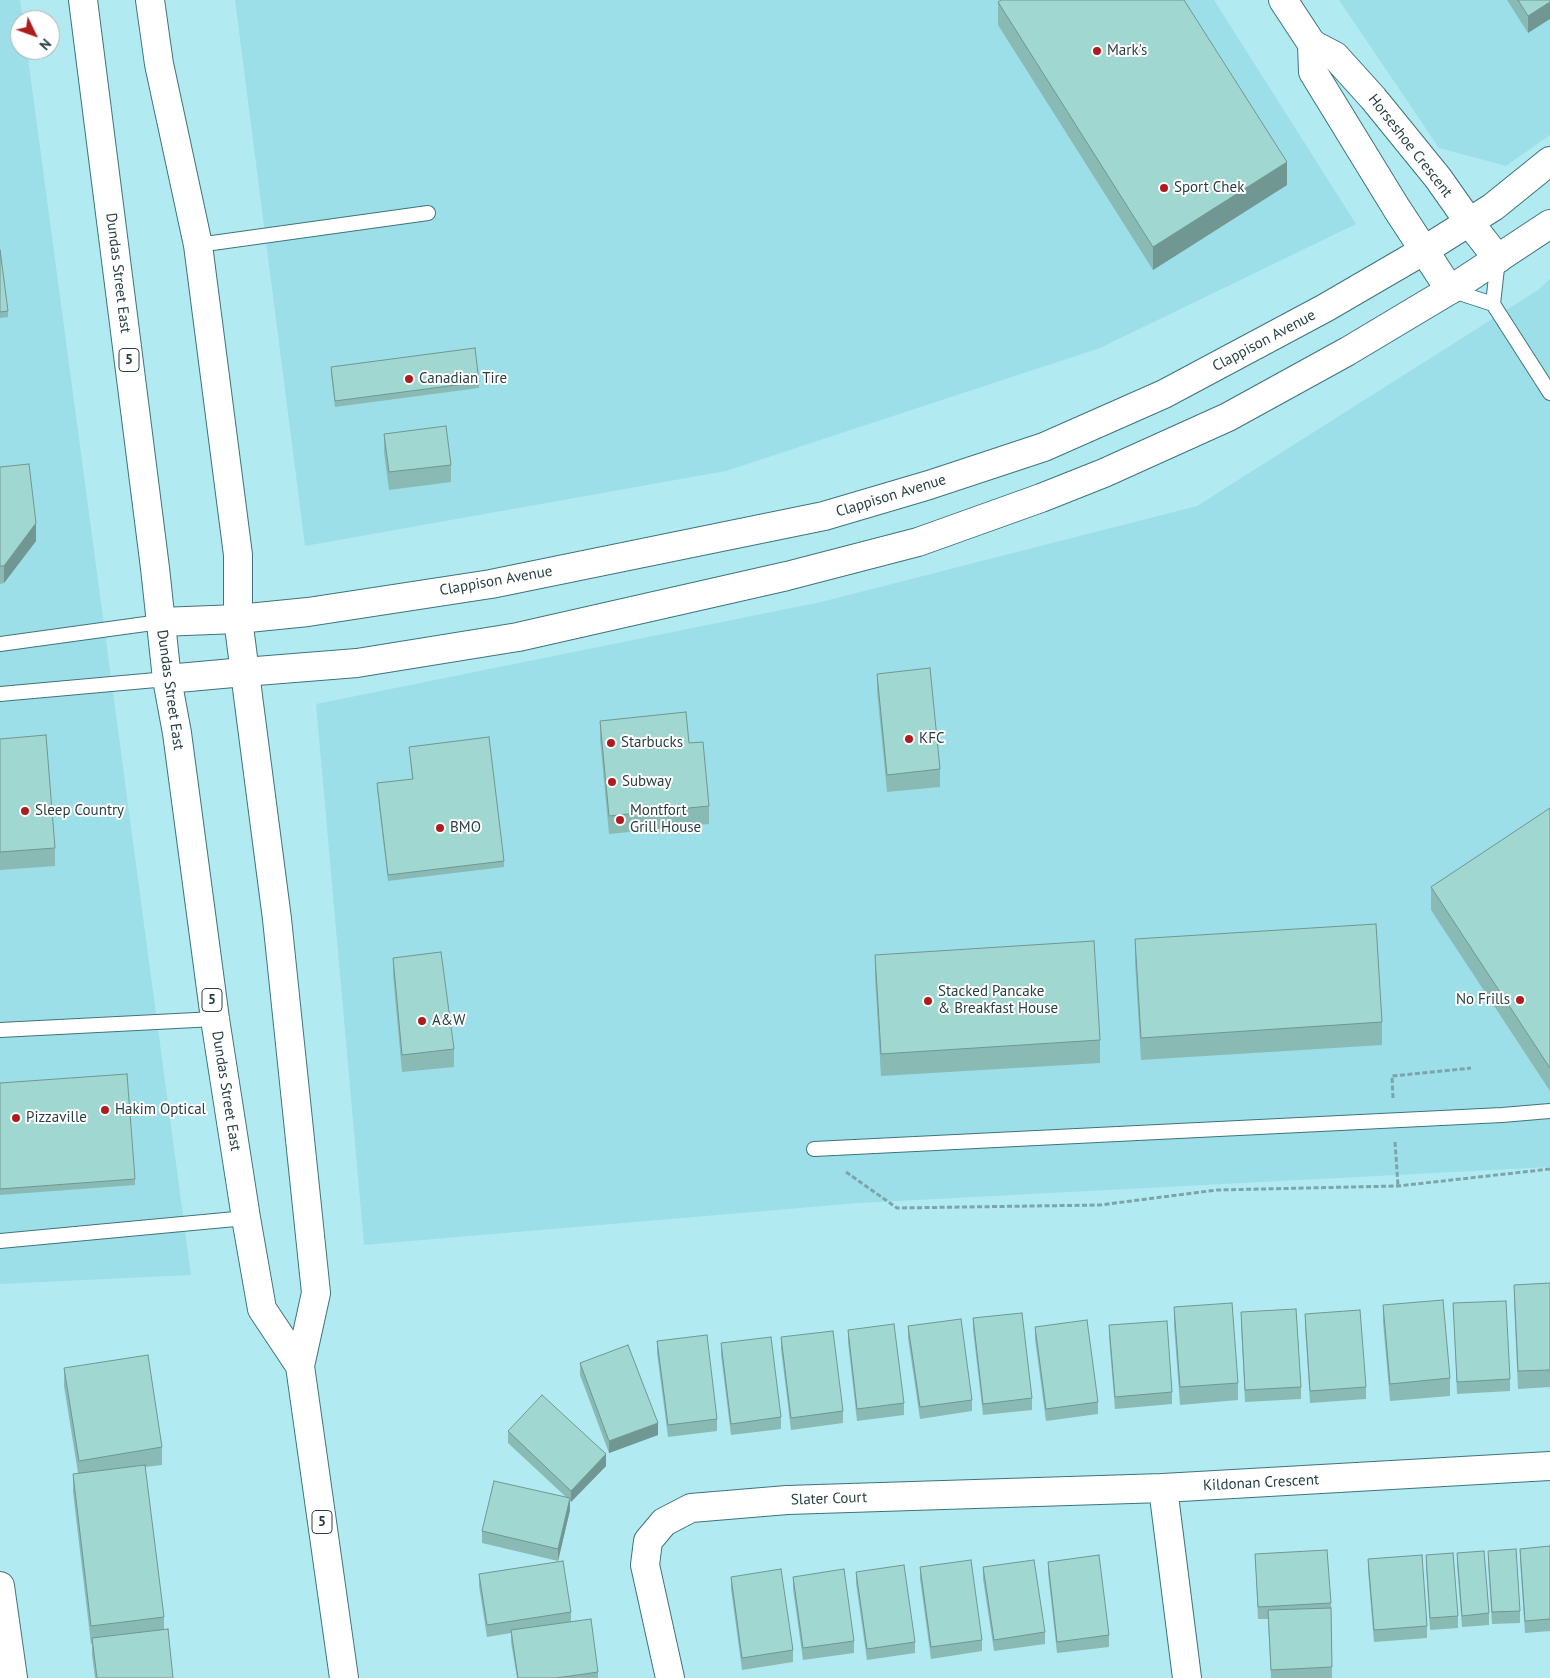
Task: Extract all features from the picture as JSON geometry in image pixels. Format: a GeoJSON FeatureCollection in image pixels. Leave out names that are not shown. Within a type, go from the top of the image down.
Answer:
{"type":"FeatureCollection","features":[{"type":"Feature","properties":{"kind":"main road","name":"Dundas Street East"},"geometry":{"type":"LineString","coordinates":[[83,0],[167,678],[177,733],[215,1019],[246,1218],[262,1309],[300,1366]]}},
{"type":"Feature","properties":{"kind":"main road","name":"Dundas Street East"},"geometry":{"type":"LineString","coordinates":[[150,0],[159,64],[198,245],[238,555],[238,619],[277,919],[316,1293],[300,1366],[344,1678]]}},
{"type":"Feature","properties":{"kind":"main road","name":"Horseshoe Crescent"},"geometry":{"type":"LineString","coordinates":[[1283,0],[1312,44],[1335,56],[1373,98],[1438,178],[1498,259]]}},
{"type":"Feature","properties":{"kind":"main road"},"geometry":{"type":"LineString","coordinates":[[1312,44],[1312,72],[1423,251],[1450,290]]}},
{"type":"Feature","properties":{"kind":"main road","name":"Clappison Avenue"},"geometry":{"type":"LineString","coordinates":[[160,622],[238,619],[336,608],[490,584],[824,516],[929,485],[1044,447],[1164,394],[1325,308],[1423,251],[1493,207],[1550,161]]}},
{"type":"Feature","properties":{"kind":"main road"},"geometry":{"type":"LineString","coordinates":[[167,678],[357,663],[518,637],[787,576],[918,542],[1041,498],[1104,473],[1184,437],[1288,385],[1348,352],[1450,290],[1550,224]]}},
{"type":"Feature","properties":{"kind":"main road","name":"Kildonan Crescent"},"geometry":{"type":"LineString","coordinates":[[1163,1488],[1550,1466]]}},
{"type":"Feature","properties":{"kind":"main road"},"geometry":{"type":"LineString","coordinates":[[1163,1488],[1187,1678]]}},
{"type":"Feature","properties":{"kind":"main road","name":"Slater Court"},"geometry":{"type":"LineString","coordinates":[[670,1678],[645,1565],[648,1541],[664,1522],[691,1508],[787,1500],[1163,1488]]}},
{"type":"Feature","properties":{"kind":"main road"},"geometry":{"type":"LineString","coordinates":[[0,1586],[14,1678]]}},
{"type":"Feature","properties":{"kind":"lane"},"geometry":{"type":"LineString","coordinates":[[198,245],[428,213]]}},
{"type":"Feature","properties":{"kind":"lane"},"geometry":{"type":"LineString","coordinates":[[1493,304],[1498,259]]}},
{"type":"Feature","properties":{"kind":"lane"},"geometry":{"type":"LineString","coordinates":[[1450,290],[1493,304],[1550,392]]}},
{"type":"Feature","properties":{"kind":"lane"},"geometry":{"type":"LineString","coordinates":[[0,644],[160,622]]}},
{"type":"Feature","properties":{"kind":"lane"},"geometry":{"type":"LineString","coordinates":[[0,694],[167,678]]}},
{"type":"Feature","properties":{"kind":"lane"},"geometry":{"type":"LineString","coordinates":[[0,1030],[215,1019]]}},
{"type":"Feature","properties":{"kind":"lane"},"geometry":{"type":"LineString","coordinates":[[814,1150],[1502,1116],[1550,1111]]}},
{"type":"Feature","properties":{"kind":"lane"},"geometry":{"type":"LineString","coordinates":[[0,1241],[246,1218]]}},
{"type":"Feature","properties":{"kind":"path"},"geometry":{"type":"LineString","coordinates":[[814,1150],[897,1208],[1100,1205],[1216,1190],[1398,1186],[1550,1169]]}},
{"type":"Feature","properties":{"kind":"shaded area"},"geometry":{"type":"Polygon","coordinates":[[[0,0],[20,0],[22,10],[10,10],[10,60],[28,60],[191,1275],[0,1284],[0,0]]]}},
{"type":"Feature","properties":{"kind":"shaded area"},"geometry":{"type":"Polygon","coordinates":[[[235,0],[1214,0],[1356,224],[1100,348],[726,471],[305,546],[235,0]]]}},
{"type":"Feature","properties":{"kind":"shaded area"},"geometry":{"type":"Polygon","coordinates":[[[1339,0],[1550,0],[1550,135],[1506,166],[1439,148],[1339,0]]]}},
{"type":"Feature","properties":{"kind":"shaded area"},"geometry":{"type":"Polygon","coordinates":[[[1550,279],[1550,1167],[859,1203],[364,1245],[316,704],[821,602],[1197,506],[1538,290],[1550,279]]]}},
{"type":"Feature","properties":{"kind":"building"},"geometry":{"type":"Polygon","coordinates":[[[1001,0],[1184,0],[1287,162],[1153,247],[998,2],[1001,0]]]}},
{"type":"Feature","properties":{"kind":"building"},"geometry":{"type":"Polygon","coordinates":[[[1518,0],[1550,0],[1550,2],[1528,16],[1518,0]]]}},
{"type":"Feature","properties":{"kind":"building"},"geometry":{"type":"Polygon","coordinates":[[[0,250],[8,311],[0,312],[0,250]]]}},
{"type":"Feature","properties":{"kind":"building"},"geometry":{"type":"Polygon","coordinates":[[[475,348],[479,382],[335,401],[331,367],[475,348]]]}},
{"type":"Feature","properties":{"kind":"building"},"geometry":{"type":"Polygon","coordinates":[[[446,426],[451,465],[389,472],[384,434],[446,426]]]}},
{"type":"Feature","properties":{"kind":"building"},"geometry":{"type":"Polygon","coordinates":[[[29,464],[36,523],[4,566],[0,566],[0,467],[29,464]]]}},
{"type":"Feature","properties":{"kind":"building","name":"KFC"},"geometry":{"type":"Polygon","coordinates":[[[930,668],[940,769],[887,775],[877,674],[930,668]]]}},
{"type":"Feature","properties":{"kind":"building"},"geometry":{"type":"Polygon","coordinates":[[[686,712],[689,743],[703,742],[709,806],[609,816],[600,721],[686,712]]]}},
{"type":"Feature","properties":{"kind":"building","name":"Sleep Country"},"geometry":{"type":"Polygon","coordinates":[[[46,735],[55,848],[0,852],[0,739],[46,735]]]}},
{"type":"Feature","properties":{"kind":"building","name":"BMO"},"geometry":{"type":"Polygon","coordinates":[[[489,737],[504,861],[388,875],[377,783],[413,779],[409,747],[489,737]]]}},
{"type":"Feature","properties":{"kind":"building","name":"No Frills"},"geometry":{"type":"Polygon","coordinates":[[[1550,808],[1550,1068],[1431,887],[1550,808]]]}},
{"type":"Feature","properties":{"kind":"building"},"geometry":{"type":"Polygon","coordinates":[[[1376,924],[1382,1022],[1141,1038],[1135,939],[1376,924]]]}},
{"type":"Feature","properties":{"kind":"building"},"geometry":{"type":"Polygon","coordinates":[[[1094,941],[1100,1040],[881,1054],[875,955],[1094,941]]]}},
{"type":"Feature","properties":{"kind":"building","name":"A&W"},"geometry":{"type":"Polygon","coordinates":[[[441,952],[454,1049],[402,1055],[393,958],[441,952]]]}},
{"type":"Feature","properties":{"kind":"building"},"geometry":{"type":"Polygon","coordinates":[[[127,1074],[135,1179],[0,1189],[0,1083],[127,1074]]]}},
{"type":"Feature","properties":{"kind":"building"},"geometry":{"type":"Polygon","coordinates":[[[1550,1283],[1550,1370],[1518,1371],[1514,1285],[1550,1283]]]}},
{"type":"Feature","properties":{"kind":"building"},"geometry":{"type":"Polygon","coordinates":[[[1443,1300],[1450,1378],[1390,1384],[1383,1305],[1443,1300]]]}},
{"type":"Feature","properties":{"kind":"building"},"geometry":{"type":"Polygon","coordinates":[[[1506,1301],[1510,1379],[1457,1382],[1453,1303],[1506,1301]]]}},
{"type":"Feature","properties":{"kind":"building"},"geometry":{"type":"Polygon","coordinates":[[[1232,1303],[1238,1383],[1180,1387],[1174,1307],[1232,1303]]]}},
{"type":"Feature","properties":{"kind":"building"},"geometry":{"type":"Polygon","coordinates":[[[1296,1309],[1301,1387],[1245,1390],[1241,1312],[1296,1309]]]}},
{"type":"Feature","properties":{"kind":"building"},"geometry":{"type":"Polygon","coordinates":[[[1360,1310],[1366,1387],[1310,1391],[1305,1314],[1360,1310]]]}},
{"type":"Feature","properties":{"kind":"building"},"geometry":{"type":"Polygon","coordinates":[[[1022,1313],[1032,1398],[983,1404],[973,1318],[1022,1313]]]}},
{"type":"Feature","properties":{"kind":"building"},"geometry":{"type":"Polygon","coordinates":[[[961,1319],[972,1400],[920,1407],[908,1326],[961,1319]]]}},
{"type":"Feature","properties":{"kind":"building"},"geometry":{"type":"Polygon","coordinates":[[[1087,1320],[1098,1402],[1046,1409],[1035,1327],[1087,1320]]]}},
{"type":"Feature","properties":{"kind":"building"},"geometry":{"type":"Polygon","coordinates":[[[1167,1321],[1172,1392],[1115,1397],[1109,1325],[1167,1321]]]}},
{"type":"Feature","properties":{"kind":"building"},"geometry":{"type":"Polygon","coordinates":[[[894,1324],[904,1403],[857,1409],[848,1330],[894,1324]]]}},
{"type":"Feature","properties":{"kind":"building"},"geometry":{"type":"Polygon","coordinates":[[[833,1331],[843,1411],[791,1418],[781,1337],[833,1331]]]}},
{"type":"Feature","properties":{"kind":"building"},"geometry":{"type":"Polygon","coordinates":[[[707,1335],[717,1419],[668,1425],[657,1341],[707,1335]]]}},
{"type":"Feature","properties":{"kind":"building"},"geometry":{"type":"Polygon","coordinates":[[[771,1337],[781,1417],[731,1424],[721,1343],[771,1337]]]}},
{"type":"Feature","properties":{"kind":"building"},"geometry":{"type":"Polygon","coordinates":[[[628,1345],[658,1423],[609,1441],[580,1363],[628,1345]]]}},
{"type":"Feature","properties":{"kind":"building"},"geometry":{"type":"Polygon","coordinates":[[[148,1355],[162,1447],[79,1461],[64,1368],[148,1355]]]}},
{"type":"Feature","properties":{"kind":"building"},"geometry":{"type":"Polygon","coordinates":[[[542,1395],[606,1454],[571,1491],[508,1431],[542,1395]]]}},
{"type":"Feature","properties":{"kind":"building"},"geometry":{"type":"Polygon","coordinates":[[[145,1465],[164,1617],[91,1626],[73,1474],[145,1465]]]}},
{"type":"Feature","properties":{"kind":"building"},"geometry":{"type":"Polygon","coordinates":[[[494,1481],[570,1498],[558,1549],[482,1531],[494,1481]]]}},
{"type":"Feature","properties":{"kind":"building"},"geometry":{"type":"Polygon","coordinates":[[[1550,1546],[1550,1619],[1525,1621],[1520,1549],[1550,1546]]]}},
{"type":"Feature","properties":{"kind":"building"},"geometry":{"type":"Polygon","coordinates":[[[1516,1549],[1520,1611],[1492,1612],[1488,1551],[1516,1549]]]}},
{"type":"Feature","properties":{"kind":"building"},"geometry":{"type":"Polygon","coordinates":[[[1327,1550],[1331,1603],[1258,1607],[1255,1554],[1327,1550]]]}},
{"type":"Feature","properties":{"kind":"building"},"geometry":{"type":"Polygon","coordinates":[[[1484,1551],[1489,1613],[1462,1616],[1457,1553],[1484,1551]]]}},
{"type":"Feature","properties":{"kind":"building"},"geometry":{"type":"Polygon","coordinates":[[[1453,1553],[1458,1616],[1430,1618],[1426,1555],[1453,1553]]]}},
{"type":"Feature","properties":{"kind":"building"},"geometry":{"type":"Polygon","coordinates":[[[1099,1555],[1109,1635],[1057,1642],[1048,1562],[1099,1555]]]}},
{"type":"Feature","properties":{"kind":"building"},"geometry":{"type":"Polygon","coordinates":[[[1422,1555],[1427,1626],[1374,1630],[1368,1559],[1422,1555]]]}},
{"type":"Feature","properties":{"kind":"building"},"geometry":{"type":"Polygon","coordinates":[[[971,1560],[982,1640],[931,1647],[920,1567],[971,1560]]]}},
{"type":"Feature","properties":{"kind":"building"},"geometry":{"type":"Polygon","coordinates":[[[1034,1560],[1045,1632],[994,1640],[983,1567],[1034,1560]]]}},
{"type":"Feature","properties":{"kind":"building"},"geometry":{"type":"Polygon","coordinates":[[[563,1561],[571,1612],[487,1625],[479,1574],[563,1561]]]}},
{"type":"Feature","properties":{"kind":"building"},"geometry":{"type":"Polygon","coordinates":[[[904,1565],[915,1642],[867,1649],[856,1572],[904,1565]]]}},
{"type":"Feature","properties":{"kind":"building"},"geometry":{"type":"Polygon","coordinates":[[[781,1569],[793,1650],[742,1658],[731,1577],[781,1569]]]}},
{"type":"Feature","properties":{"kind":"building"},"geometry":{"type":"Polygon","coordinates":[[[844,1569],[854,1641],[803,1648],[793,1577],[844,1569]]]}},
{"type":"Feature","properties":{"kind":"building"},"geometry":{"type":"Polygon","coordinates":[[[1331,1608],[1332,1667],[1271,1670],[1268,1610],[1331,1608]]]}},
{"type":"Feature","properties":{"kind":"building"},"geometry":{"type":"Polygon","coordinates":[[[591,1619],[598,1672],[556,1678],[518,1678],[511,1630],[591,1619]]]}},
{"type":"Feature","properties":{"kind":"building"},"geometry":{"type":"Polygon","coordinates":[[[168,1629],[173,1678],[97,1678],[92,1638],[168,1629]]]}},
{"type":"Feature","properties":{"kind":"place","name":"Mark's"},"geometry":{"type":"Point","coordinates":[1097,51]}},
{"type":"Feature","properties":{"kind":"place","name":"Sport Chek"},"geometry":{"type":"Point","coordinates":[1164,188]}},
{"type":"Feature","properties":{"kind":"place","name":"Canadian Tire"},"geometry":{"type":"Point","coordinates":[409,379]}},
{"type":"Feature","properties":{"kind":"place","name":"KFC"},"geometry":{"type":"Point","coordinates":[909,739]}},
{"type":"Feature","properties":{"kind":"place","name":"Starbucks"},"geometry":{"type":"Point","coordinates":[611,743]}},
{"type":"Feature","properties":{"kind":"place","name":"Subway"},"geometry":{"type":"Point","coordinates":[612,782]}},
{"type":"Feature","properties":{"kind":"place","name":"Sleep Country"},"geometry":{"type":"Point","coordinates":[25,811]}},
{"type":"Feature","properties":{"kind":"place","name":"Montfort Grill House"},"geometry":{"type":"Point","coordinates":[620,820]}},
{"type":"Feature","properties":{"kind":"place","name":"BMO"},"geometry":{"type":"Point","coordinates":[440,828]}},
{"type":"Feature","properties":{"kind":"place","name":"No Frills"},"geometry":{"type":"Point","coordinates":[1520,1000]}},
{"type":"Feature","properties":{"kind":"place","name":"Stacked Pancake & Breakfast House"},"geometry":{"type":"Point","coordinates":[928,1001]}},
{"type":"Feature","properties":{"kind":"place","name":"A&W"},"geometry":{"type":"Point","coordinates":[422,1021]}},
{"type":"Feature","properties":{"kind":"place","name":"Hakim Optical"},"geometry":{"type":"Point","coordinates":[105,1110]}},
{"type":"Feature","properties":{"kind":"place","name":"Pizzaville"},"geometry":{"type":"Point","coordinates":[16,1118]}}]}
